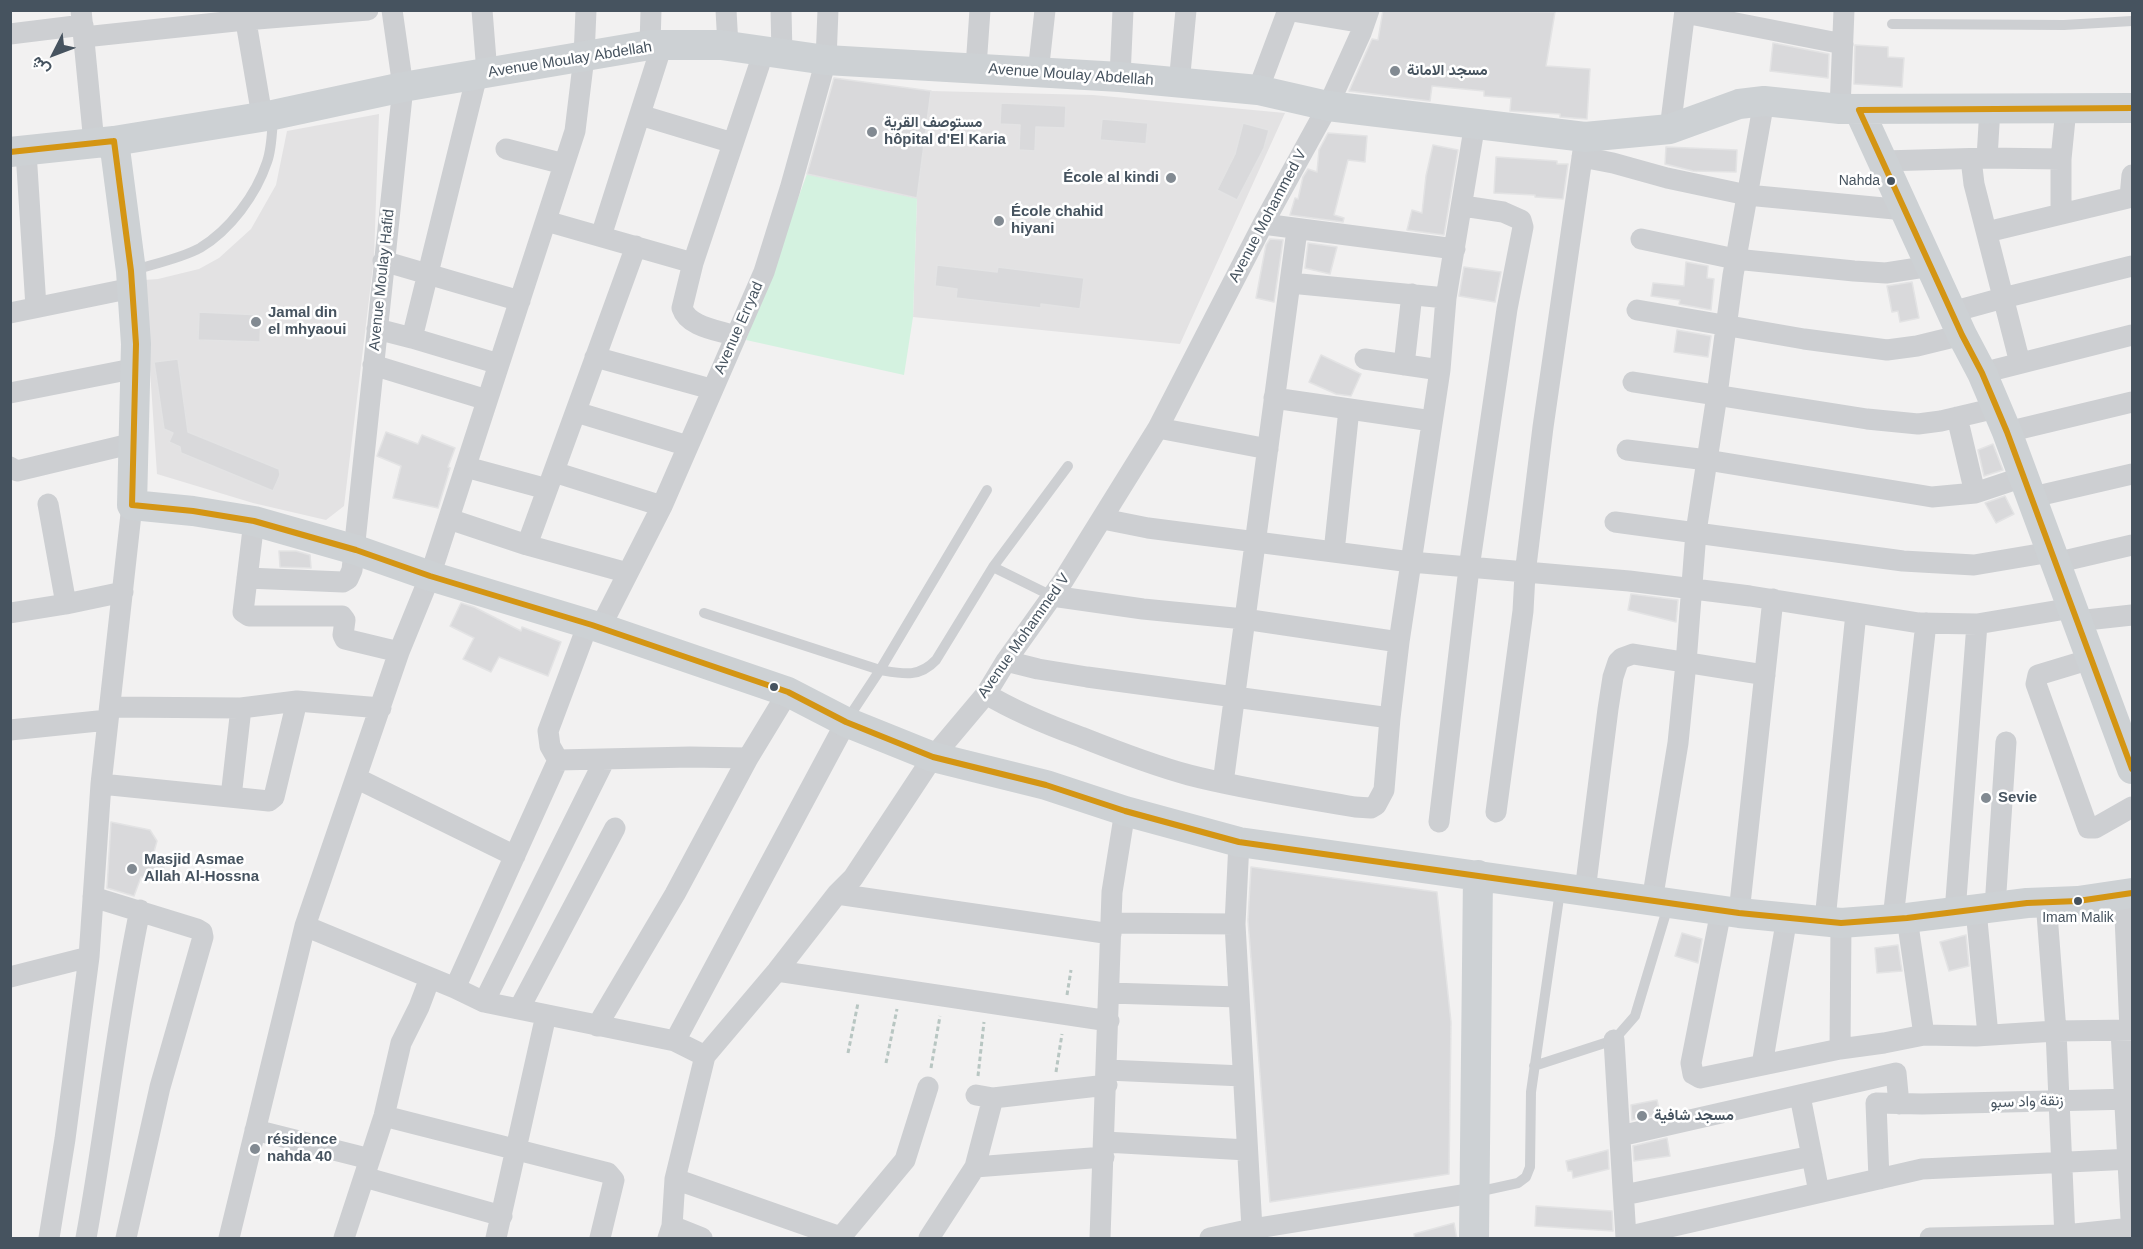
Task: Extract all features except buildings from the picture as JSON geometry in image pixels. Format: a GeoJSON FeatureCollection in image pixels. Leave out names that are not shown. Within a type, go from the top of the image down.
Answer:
{"type":"FeatureCollection","features":[{"type":"Feature","properties":{"kind":"street"},"geometry":{"type":"LineString","coordinates":[[10,34],[82,24],[368,10]]}},
{"type":"Feature","properties":{"kind":"street","name":"Avenue Moulay Hafid"},"geometry":{"type":"LineString","coordinates":[[247,578],[343,582],[351,575],[356,550],[383,261],[403,87],[392,10]]}},
{"type":"Feature","properties":{"kind":"street"},"geometry":{"type":"LineString","coordinates":[[412,338],[482,74],[483,10]]}},
{"type":"Feature","properties":{"kind":"street"},"geometry":{"type":"LineString","coordinates":[[235,1237],[255,1130],[305,926],[399,652],[430,576],[575,131],[584,57],[586,10]]}},
{"type":"Feature","properties":{"kind":"street"},"geometry":{"type":"LineString","coordinates":[[601,236],[640,115],[656,45],[651,10]]}},
{"type":"Feature","properties":{"kind":"street"},"geometry":{"type":"LineString","coordinates":[[726,10],[728,46]]}},
{"type":"Feature","properties":{"kind":"street"},"geometry":{"type":"LineString","coordinates":[[735,336],[694,323],[684,314],[682,308],[693,263],[733,143],[773,53],[781,10]]}},
{"type":"Feature","properties":{"kind":"street","name":"Avenue Erryad"},"geometry":{"type":"LineString","coordinates":[[558,760],[550,746],[548,731],[594,626],[628,573],[662,506],[767,261],[826,60],[828,10]]}},
{"type":"Feature","properties":{"kind":"street"},"geometry":{"type":"LineString","coordinates":[[976,67],[980,10]]}},
{"type":"Feature","properties":{"kind":"street"},"geometry":{"type":"LineString","coordinates":[[1038,73],[1045,10]]}},
{"type":"Feature","properties":{"kind":"street"},"geometry":{"type":"LineString","coordinates":[[1120,77],[1123,10]]}},
{"type":"Feature","properties":{"kind":"street"},"geometry":{"type":"LineString","coordinates":[[1179,84],[1186,10]]}},
{"type":"Feature","properties":{"kind":"street"},"geometry":{"type":"LineString","coordinates":[[1844,10],[1843,44],[1850,110],[1884,161],[1930,266],[1982,373],[2028,487],[2091,659],[2127,738],[2133,769]]}},
{"type":"Feature","properties":{"kind":"street"},"geometry":{"type":"LineString","coordinates":[[1258,90],[1287,11],[1366,17]]}},
{"type":"Feature","properties":{"kind":"street"},"geometry":{"type":"LineString","coordinates":[[1670,129],[1685,12],[1843,44]]}},
{"type":"Feature","properties":{"kind":"street"},"geometry":{"type":"LineString","coordinates":[[245,15],[268,116]]}},
{"type":"Feature","properties":{"kind":"street","name":"Avenue Mohammed V"},"geometry":{"type":"LineString","coordinates":[[670,1232],[675,1179],[705,1056],[777,971],[837,894],[853,878],[933,757],[986,694],[1103,519],[1158,428],[1263,224],[1328,106],[1366,17]]}},
{"type":"Feature","properties":{"kind":"street"},"geometry":{"type":"LineString","coordinates":[[49,1239],[89,957],[101,784],[132,505],[137,368],[131,280],[82,24]]}},
{"type":"Feature","properties":{"kind":"street","name":"Avenue Moulay Abdellah"},"geometry":{"type":"LineString","coordinates":[[18,152],[104,142],[268,116],[403,87],[656,45],[728,46],[826,60],[976,67],[1258,90],[1328,106],[1475,123],[1583,147],[1670,129],[1739,104],[1764,101],[1850,110],[2133,108]]}},
{"type":"Feature","properties":{"kind":"street"},"geometry":{"type":"LineString","coordinates":[[1661,902],[1686,663],[1695,532],[1717,395],[1735,259],[1764,101]]}},
{"type":"Feature","properties":{"kind":"street"},"geometry":{"type":"LineString","coordinates":[[1990,108],[1974,184],[2020,363]]}},
{"type":"Feature","properties":{"kind":"street"},"geometry":{"type":"LineString","coordinates":[[2061,214],[2061,159],[2066,109]]}},
{"type":"Feature","properties":{"kind":"street"},"geometry":{"type":"LineString","coordinates":[[640,115],[733,143]]}},
{"type":"Feature","properties":{"kind":"street"},"geometry":{"type":"LineString","coordinates":[[986,694],[1043,723],[1112,750],[1187,775],[1252,790],[1371,808],[1381,798],[1384,790],[1389,718],[1399,642],[1440,370],[1446,298],[1475,123]]}},
{"type":"Feature","properties":{"kind":"street"},"geometry":{"type":"LineString","coordinates":[[1496,812],[1523,611],[1525,573],[1544,415],[1583,147],[1613,163],[1667,178],[1747,195],[1905,210]]}},
{"type":"Feature","properties":{"kind":"street"},"geometry":{"type":"LineString","coordinates":[[506,149],[564,164]]}},
{"type":"Feature","properties":{"kind":"street"},"geometry":{"type":"LineString","coordinates":[[18,152],[36,308]]}},
{"type":"Feature","properties":{"kind":"street"},"geometry":{"type":"LineString","coordinates":[[1884,161],[2061,159]]}},
{"type":"Feature","properties":{"kind":"street"},"geometry":{"type":"LineString","coordinates":[[1987,232],[2131,197],[2133,175]]}},
{"type":"Feature","properties":{"kind":"street"},"geometry":{"type":"LineString","coordinates":[[1439,822],[1469,568],[1507,309],[1523,227],[1521,220],[1510,214],[1462,206]]}},
{"type":"Feature","properties":{"kind":"street"},"geometry":{"type":"LineString","coordinates":[[546,221],[693,263]]}},
{"type":"Feature","properties":{"kind":"street"},"geometry":{"type":"LineString","coordinates":[[1263,224],[1455,249]]}},
{"type":"Feature","properties":{"kind":"street"},"geometry":{"type":"LineString","coordinates":[[1223,783],[1297,230]]}},
{"type":"Feature","properties":{"kind":"street"},"geometry":{"type":"LineString","coordinates":[[1641,239],[1735,259],[1886,273],[1930,266]]}},
{"type":"Feature","properties":{"kind":"street"},"geometry":{"type":"LineString","coordinates":[[527,545],[636,246]]}},
{"type":"Feature","properties":{"kind":"street"},"geometry":{"type":"LineString","coordinates":[[383,261],[520,301]]}},
{"type":"Feature","properties":{"kind":"street"},"geometry":{"type":"LineString","coordinates":[[1637,310],[1804,339],[1887,350],[1917,346],[2003,298],[2133,266]]}},
{"type":"Feature","properties":{"kind":"street"},"geometry":{"type":"LineString","coordinates":[[10,313],[36,308],[131,280]]}},
{"type":"Feature","properties":{"kind":"street"},"geometry":{"type":"LineString","coordinates":[[1290,283],[1446,298]]}},
{"type":"Feature","properties":{"kind":"street"},"geometry":{"type":"LineString","coordinates":[[1404,365],[1412,294]]}},
{"type":"Feature","properties":{"kind":"street"},"geometry":{"type":"LineString","coordinates":[[377,329],[499,364]]}},
{"type":"Feature","properties":{"kind":"street"},"geometry":{"type":"LineString","coordinates":[[1982,373],[2133,335]]}},
{"type":"Feature","properties":{"kind":"street"},"geometry":{"type":"LineString","coordinates":[[595,357],[711,389]]}},
{"type":"Feature","properties":{"kind":"street"},"geometry":{"type":"LineString","coordinates":[[1365,359],[1440,370]]}},
{"type":"Feature","properties":{"kind":"street"},"geometry":{"type":"LineString","coordinates":[[373,365],[487,400]]}},
{"type":"Feature","properties":{"kind":"street"},"geometry":{"type":"LineString","coordinates":[[10,393],[137,368]]}},
{"type":"Feature","properties":{"kind":"street"},"geometry":{"type":"LineString","coordinates":[[1633,382],[1918,424],[1957,417],[2002,420],[2133,402]]}},
{"type":"Feature","properties":{"kind":"street"},"geometry":{"type":"LineString","coordinates":[[1274,398],[1432,420]]}},
{"type":"Feature","properties":{"kind":"street"},"geometry":{"type":"LineString","coordinates":[[1334,552],[1349,408]]}},
{"type":"Feature","properties":{"kind":"street"},"geometry":{"type":"LineString","coordinates":[[576,412],[688,446]]}},
{"type":"Feature","properties":{"kind":"street"},"geometry":{"type":"LineString","coordinates":[[1957,417],[1975,493]]}},
{"type":"Feature","properties":{"kind":"street"},"geometry":{"type":"LineString","coordinates":[[1158,428],[1268,449]]}},
{"type":"Feature","properties":{"kind":"street"},"geometry":{"type":"LineString","coordinates":[[10,467],[17,471],[134,443]]}},
{"type":"Feature","properties":{"kind":"street"},"geometry":{"type":"LineString","coordinates":[[1627,450],[1707,460],[1932,497],[2133,474]]}},
{"type":"Feature","properties":{"kind":"street"},"geometry":{"type":"LineString","coordinates":[[466,467],[550,481],[662,506]]}},
{"type":"Feature","properties":{"kind":"street"},"geometry":{"type":"LineString","coordinates":[[48,504],[66,604]]}},
{"type":"Feature","properties":{"kind":"street"},"geometry":{"type":"LineString","coordinates":[[132,505],[217,514],[254,521],[356,550],[430,576],[594,626],[788,692],[846,722],[933,757],[1046,785],[1125,811],[1239,842],[1730,912],[1833,921],[1900,918],[2128,894],[2132,1231],[2065,1237],[1930,1239]]}},
{"type":"Feature","properties":{"kind":"street"},"geometry":{"type":"LineString","coordinates":[[449,519],[527,545],[628,573]]}},
{"type":"Feature","properties":{"kind":"street"},"geometry":{"type":"LineString","coordinates":[[1103,519],[1148,528],[1411,562],[1629,581],[1926,623],[1977,624],[2074,615],[2133,615]]}},
{"type":"Feature","properties":{"kind":"street"},"geometry":{"type":"LineString","coordinates":[[254,521],[243,612],[247,615],[342,616],[345,620],[343,636],[347,640],[399,652]]}},
{"type":"Feature","properties":{"kind":"street"},"geometry":{"type":"LineString","coordinates":[[1615,522],[1902,561],[1962,565],[2053,558],[2133,545]]}},
{"type":"Feature","properties":{"kind":"street"},"geometry":{"type":"LineString","coordinates":[[10,613],[123,592]]}},
{"type":"Feature","properties":{"kind":"street"},"geometry":{"type":"LineString","coordinates":[[1052,596],[1143,609],[1244,619],[1399,642]]}},
{"type":"Feature","properties":{"kind":"street"},"geometry":{"type":"LineString","coordinates":[[1773,600],[1765,675],[1730,912],[1692,1056],[1691,1071],[1695,1076],[1700,1078],[1840,1048],[1924,1035],[2128,1030]]}},
{"type":"Feature","properties":{"kind":"street"},"geometry":{"type":"LineString","coordinates":[[1840,1048],[1833,921],[1856,613]]}},
{"type":"Feature","properties":{"kind":"street"},"geometry":{"type":"LineString","coordinates":[[1924,1035],[1900,918],[1926,623]]}},
{"type":"Feature","properties":{"kind":"street"},"geometry":{"type":"LineString","coordinates":[[1977,624],[1975,910],[1988,1035]]}},
{"type":"Feature","properties":{"kind":"street"},"geometry":{"type":"LineString","coordinates":[[1573,889],[1618,662],[1626,655],[1633,654],[1765,675]]}},
{"type":"Feature","properties":{"kind":"street"},"geometry":{"type":"LineString","coordinates":[[2091,659],[2038,675],[2036,684],[2088,828],[2095,828],[2133,807]]}},
{"type":"Feature","properties":{"kind":"street"},"geometry":{"type":"LineString","coordinates":[[1006,661],[1087,677],[1389,718]]}},
{"type":"Feature","properties":{"kind":"street"},"geometry":{"type":"LineString","coordinates":[[597,1026],[675,894],[748,758],[788,692]]}},
{"type":"Feature","properties":{"kind":"street"},"geometry":{"type":"LineString","coordinates":[[10,730],[109,713],[241,708],[297,701],[381,708]]}},
{"type":"Feature","properties":{"kind":"street"},"geometry":{"type":"LineString","coordinates":[[101,784],[266,802],[271,800],[274,796],[297,701]]}},
{"type":"Feature","properties":{"kind":"street"},"geometry":{"type":"LineString","coordinates":[[231,797],[241,708]]}},
{"type":"Feature","properties":{"kind":"street"},"geometry":{"type":"LineString","coordinates":[[675,1041],[846,722]]}},
{"type":"Feature","properties":{"kind":"street"},"geometry":{"type":"LineString","coordinates":[[1975,910],[2006,742]]}},
{"type":"Feature","properties":{"kind":"street"},"geometry":{"type":"LineString","coordinates":[[455,988],[558,760],[748,758]]}},
{"type":"Feature","properties":{"kind":"street"},"geometry":{"type":"LineString","coordinates":[[484,1002],[605,759]]}},
{"type":"Feature","properties":{"kind":"street"},"geometry":{"type":"LineString","coordinates":[[356,778],[515,856]]}},
{"type":"Feature","properties":{"kind":"street"},"geometry":{"type":"LineString","coordinates":[[1100,1239],[1105,1150],[1112,892],[1125,811]]}},
{"type":"Feature","properties":{"kind":"street"},"geometry":{"type":"LineString","coordinates":[[519,1009],[615,828]]}},
{"type":"Feature","properties":{"kind":"street"},"geometry":{"type":"LineString","coordinates":[[1239,842],[1235,924],[1252,1229]]}},
{"type":"Feature","properties":{"kind":"street"},"geometry":{"type":"LineString","coordinates":[[1474,1239],[1478,876]]}},
{"type":"Feature","properties":{"kind":"street"},"geometry":{"type":"LineString","coordinates":[[837,894],[1111,928],[1235,924]]}},
{"type":"Feature","properties":{"kind":"street"},"geometry":{"type":"LineString","coordinates":[[93,897],[197,929],[202,932],[203,937],[160,1087],[126,1239]]}},
{"type":"Feature","properties":{"kind":"street"},"geometry":{"type":"LineString","coordinates":[[2046,901],[2056,1031],[2065,1237]]}},
{"type":"Feature","properties":{"kind":"street"},"geometry":{"type":"LineString","coordinates":[[86,1239],[130,958],[140,910]]}},
{"type":"Feature","properties":{"kind":"street"},"geometry":{"type":"LineString","coordinates":[[1762,1065],[1787,917]]}},
{"type":"Feature","properties":{"kind":"street"},"geometry":{"type":"LineString","coordinates":[[305,926],[484,1002],[675,1041],[705,1056]]}},
{"type":"Feature","properties":{"kind":"street"},"geometry":{"type":"LineString","coordinates":[[10,977],[89,957]]}},
{"type":"Feature","properties":{"kind":"street"},"geometry":{"type":"LineString","coordinates":[[777,971],[1109,1021]]}},
{"type":"Feature","properties":{"kind":"street"},"geometry":{"type":"LineString","coordinates":[[344,1239],[384,1116],[401,1042],[419,1007],[430,978]]}},
{"type":"Feature","properties":{"kind":"street"},"geometry":{"type":"LineString","coordinates":[[1110,993],[1239,997]]}},
{"type":"Feature","properties":{"kind":"street"},"geometry":{"type":"LineString","coordinates":[[496,1239],[546,1015]]}},
{"type":"Feature","properties":{"kind":"street"},"geometry":{"type":"LineString","coordinates":[[1614,1040],[1626,1238],[1922,1169],[2130,1159]]}},
{"type":"Feature","properties":{"kind":"street"},"geometry":{"type":"LineString","coordinates":[[1620,1136],[1896,1073],[1899,1104]]}},
{"type":"Feature","properties":{"kind":"street"},"geometry":{"type":"LineString","coordinates":[[929,1239],[975,1167],[985,1097],[1107,1078],[1243,1076]]}},
{"type":"Feature","properties":{"kind":"street"},"geometry":{"type":"LineString","coordinates":[[675,1179],[842,1238],[905,1161],[928,1087]]}},
{"type":"Feature","properties":{"kind":"street"},"geometry":{"type":"LineString","coordinates":[[1800,1096],[1819,1192]]}},
{"type":"Feature","properties":{"kind":"street","name":"زنقة واد سبو"},"geometry":{"type":"LineString","coordinates":[[1879,1179],[1876,1103],[2129,1099]]}},
{"type":"Feature","properties":{"kind":"street"},"geometry":{"type":"LineString","coordinates":[[384,1116],[608,1173],[614,1178],[600,1239]]}},
{"type":"Feature","properties":{"kind":"street"},"geometry":{"type":"LineString","coordinates":[[255,1130],[502,1216]]}},
{"type":"Feature","properties":{"kind":"street"},"geometry":{"type":"LineString","coordinates":[[975,1167],[1105,1150],[1247,1150]]}},
{"type":"Feature","properties":{"kind":"street"},"geometry":{"type":"LineString","coordinates":[[1624,1195],[1812,1156]]}},
{"type":"Feature","properties":{"kind":"street"},"geometry":{"type":"LineString","coordinates":[[1210,1239],[1252,1229],[1473,1193]]}},
{"type":"Feature","properties":{"kind":"street"},"geometry":{"type":"LineString","coordinates":[[670,1232],[702,1239]]}},
{"type":"Feature","properties":{"kind":"lane"},"geometry":{"type":"LineString","coordinates":[[1892,24],[2064,25],[2133,21]]}},
{"type":"Feature","properties":{"kind":"lane"},"geometry":{"type":"LineString","coordinates":[[131,280],[157,264],[199,248],[220,232],[247,204],[267,162],[268,116]]}},
{"type":"Feature","properties":{"kind":"lane"},"geometry":{"type":"LineString","coordinates":[[704,613],[880,670],[903,674],[927,670],[936,660],[993,567],[1068,466]]}},
{"type":"Feature","properties":{"kind":"lane"},"geometry":{"type":"LineString","coordinates":[[846,722],[880,670],[987,490]]}},
{"type":"Feature","properties":{"kind":"lane"},"geometry":{"type":"LineString","coordinates":[[993,567],[1052,596]]}},
{"type":"Feature","properties":{"kind":"lane"},"geometry":{"type":"LineString","coordinates":[[1473,1193],[1518,1183],[1526,1177],[1530,1167],[1531,1092],[1534,1066],[1573,889]]}},
{"type":"Feature","properties":{"kind":"lane"},"geometry":{"type":"LineString","coordinates":[[1534,1066],[1614,1040],[1635,1016],[1661,902]]}},
{"type":"Feature","properties":{"kind":"path"},"geometry":{"type":"LineString","coordinates":[[848,1053],[862,984]]}},
{"type":"Feature","properties":{"kind":"path"},"geometry":{"type":"LineString","coordinates":[[886,1063],[901,990]]}},
{"type":"Feature","properties":{"kind":"path"},"geometry":{"type":"LineString","coordinates":[[928,1087],[943,996]]}},
{"type":"Feature","properties":{"kind":"path"},"geometry":{"type":"LineString","coordinates":[[985,1097],[986,1003]]}},
{"type":"Feature","properties":{"kind":"shaded area"},"geometry":{"type":"Polygon","coordinates":[[[931,91],[1093,95],[1285,113],[1180,344],[913,317],[917,198],[931,91]]]}},
{"type":"Feature","properties":{"kind":"shaded area","name":"Jamal din el mhyaoui"},"geometry":{"type":"Polygon","coordinates":[[[379,114],[374,258],[344,506],[326,520],[253,503],[157,474],[144,280],[199,269],[219,258],[251,229],[276,185],[287,131],[379,114]]]}},
{"type":"Feature","properties":{"kind":"green space"},"geometry":{"type":"Polygon","coordinates":[[[807,174],[917,198],[913,317],[904,375],[746,340],[807,174]]]}},
{"type":"Feature","properties":{"kind":"transit line"},"geometry":{"type":"LineString","coordinates":[[1859,110],[2132,108]]}},
{"type":"Feature","properties":{"kind":"transit line"},"geometry":{"type":"LineString","coordinates":[[1859,110],[1962,335],[1982,373],[2007,432],[2132,769]]}},
{"type":"Feature","properties":{"kind":"transit line"},"geometry":{"type":"LineString","coordinates":[[114,141],[131,271],[136,344],[132,505]]}},
{"type":"Feature","properties":{"kind":"transit line"},"geometry":{"type":"LineString","coordinates":[[10,152],[114,141]]}},
{"type":"Feature","properties":{"kind":"transit line"},"geometry":{"type":"LineString","coordinates":[[132,505],[193,511],[254,521],[356,550],[430,576],[592,625],[788,692],[846,722],[933,757],[1046,785],[1125,811],[1239,842],[1739,913],[1841,923],[1907,918],[2027,903],[2078,901],[2132,893]]}},
{"type":"Feature","properties":{"kind":"place","name":"مسجد الامانة"},"geometry":{"type":"Point","coordinates":[1395,71]}},
{"type":"Feature","properties":{"kind":"place","name":"مستوصف القرية hôpital d'El Karia"},"geometry":{"type":"Point","coordinates":[872,132]}},
{"type":"Feature","properties":{"kind":"place","name":"École al kindi"},"geometry":{"type":"Point","coordinates":[1171,178]}},
{"type":"Feature","properties":{"kind":"place","name":"Nahda"},"geometry":{"type":"Point","coordinates":[1891,181]}},
{"type":"Feature","properties":{"kind":"place","name":"École chahid hiyani"},"geometry":{"type":"Point","coordinates":[999,221]}},
{"type":"Feature","properties":{"kind":"place","name":"Jamal din el mhyaoui"},"geometry":{"type":"Point","coordinates":[256,322]}},
{"type":"Feature","properties":{"kind":"place","name":"Sevie"},"geometry":{"type":"Point","coordinates":[1986,798]}},
{"type":"Feature","properties":{"kind":"place","name":"Masjid Asmae Allah Al-Hossna"},"geometry":{"type":"Point","coordinates":[132,869]}},
{"type":"Feature","properties":{"kind":"place","name":"Imam Malik"},"geometry":{"type":"Point","coordinates":[2078,901]}},
{"type":"Feature","properties":{"kind":"place","name":"مسجد شافية"},"geometry":{"type":"Point","coordinates":[1642,1116]}},
{"type":"Feature","properties":{"kind":"place","name":"résidence nahda 40"},"geometry":{"type":"Point","coordinates":[255,1149]}}]}
